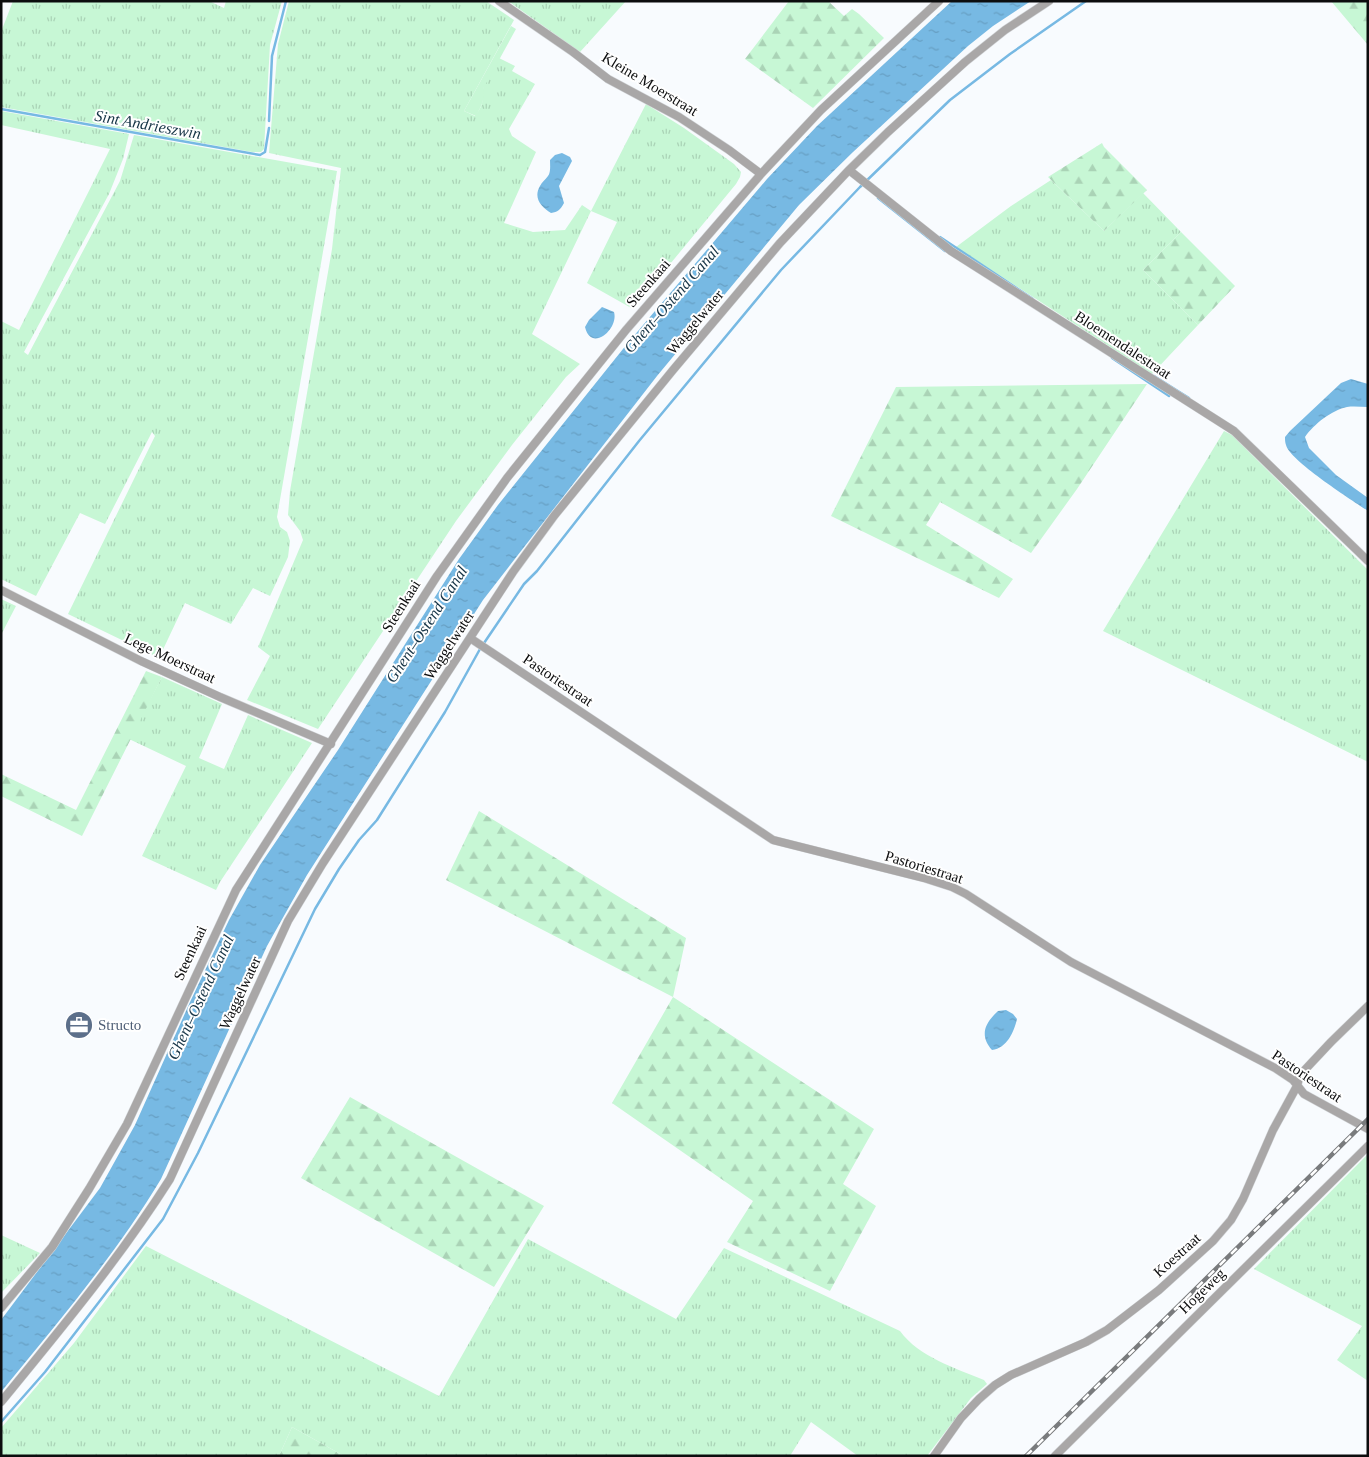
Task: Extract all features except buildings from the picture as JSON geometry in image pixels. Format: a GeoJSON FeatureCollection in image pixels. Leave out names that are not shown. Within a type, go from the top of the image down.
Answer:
{"type":"FeatureCollection","features":[{"type":"Feature","properties":{"kind":"street","name":"Kleine Moerstraat"},"geometry":{"type":"LineString","coordinates":[[499,1],[573,52],[608,79],[679,117],[761,174]]}},
{"type":"Feature","properties":{"kind":"street","name":"Steenkaai"},"geometry":{"type":"LineString","coordinates":[[1,1308],[52,1247],[127,1124],[236,890],[437,576],[507,478],[626,330],[761,174],[821,110],[939,1]]}},
{"type":"Feature","properties":{"kind":"street","name":"Waggelwater"},"geometry":{"type":"LineString","coordinates":[[1,1402],[68,1320],[147,1216],[170,1179],[288,922],[323,863],[513,572],[561,508],[673,370],[780,244],[849,170],[965,62],[1006,30],[1049,1]]}},
{"type":"Feature","properties":{"kind":"street","name":"Bloemendalestraat"},"geometry":{"type":"LineString","coordinates":[[849,170],[951,251],[1234,431],[1368,561]]}},
{"type":"Feature","properties":{"kind":"street","name":"Lege Moerstraat"},"geometry":{"type":"LineString","coordinates":[[1,590],[141,661],[331,744]]}},
{"type":"Feature","properties":{"kind":"street","name":"Pastoriestraat"},"geometry":{"type":"LineString","coordinates":[[470,638],[773,840],[924,878],[952,887],[985,905],[1071,962],[1275,1068],[1293,1080],[1304,1094],[1368,1130]]}},
{"type":"Feature","properties":{"kind":"street","name":"Koestraat"},"geometry":{"type":"LineString","coordinates":[[934,1456],[961,1418],[978,1399],[995,1385],[1011,1375],[1102,1334],[1146,1301],[1213,1241],[1237,1210],[1275,1125],[1297,1086],[1300,1075],[1368,1006]]}},
{"type":"Feature","properties":{"kind":"street","name":"Hogeweg"},"geometry":{"type":"LineString","coordinates":[[1055,1456],[1368,1146]]}},
{"type":"Feature","properties":{"kind":"green space"},"geometry":{"type":"Polygon","coordinates":[[[13,1],[209,1],[224,8],[226,1],[282,1],[270,45],[264,149],[261,152],[252,152],[1,107],[1,32],[13,1]]]}},
{"type":"Feature","properties":{"kind":"green space"},"geometry":{"type":"Polygon","coordinates":[[[289,1],[486,1],[514,20],[464,111],[475,116],[480,109],[485,83],[499,58],[515,66],[512,71],[535,84],[509,129],[512,136],[536,152],[504,223],[533,232],[565,230],[582,205],[591,211],[532,334],[580,364],[566,377],[512,445],[456,521],[318,729],[247,700],[270,656],[258,647],[303,540],[300,531],[288,515],[290,491],[332,249],[341,168],[269,153],[278,44],[289,1]]]}},
{"type":"Feature","properties":{"kind":"green space"},"geometry":{"type":"Polygon","coordinates":[[[508,1],[626,1],[580,52],[508,1]]]}},
{"type":"Feature","properties":{"kind":"green space"},"geometry":{"type":"Polygon","coordinates":[[[789,1],[828,1],[844,16],[852,9],[884,38],[813,108],[745,59],[789,1]]]}},
{"type":"Feature","properties":{"kind":"green space"},"geometry":{"type":"Polygon","coordinates":[[[1331,1],[1368,1],[1368,45],[1331,1]]]}},
{"type":"Feature","properties":{"kind":"green space"},"geometry":{"type":"Polygon","coordinates":[[[511,26],[516,29],[483,89],[483,100],[476,116],[464,111],[511,26]]]}},
{"type":"Feature","properties":{"kind":"green space"},"geometry":{"type":"Polygon","coordinates":[[[646,104],[684,128],[734,164],[741,172],[736,184],[633,309],[587,283],[617,222],[591,211],[646,104]]]}},
{"type":"Feature","properties":{"kind":"green space"},"geometry":{"type":"Polygon","coordinates":[[[1,111],[129,134],[123,159],[109,194],[24,352],[28,355],[120,181],[134,135],[337,171],[277,517],[280,527],[287,532],[290,541],[288,557],[270,596],[253,588],[231,624],[185,603],[159,658],[68,614],[155,436],[152,432],[105,524],[80,513],[36,596],[1,579],[1,321],[19,330],[110,149],[1,125],[1,111]]]}},
{"type":"Feature","properties":{"kind":"green space"},"geometry":{"type":"Polygon","coordinates":[[[1102,143],[1147,190],[1104,231],[1048,177],[1102,143]]]}},
{"type":"Feature","properties":{"kind":"green space"},"geometry":{"type":"Polygon","coordinates":[[[1051,180],[1104,231],[1143,193],[1181,232],[1143,270],[1198,325],[1152,374],[956,247],[1011,206],[1051,180]]]}},
{"type":"Feature","properties":{"kind":"green space"},"geometry":{"type":"Polygon","coordinates":[[[1181,232],[1235,286],[1198,325],[1143,270],[1181,232]]]}},
{"type":"Feature","properties":{"kind":"green space"},"geometry":{"type":"Polygon","coordinates":[[[1147,384],[1077,489],[1031,553],[940,502],[926,525],[1013,579],[999,598],[831,516],[896,387],[1147,384]]]}},
{"type":"Feature","properties":{"kind":"green space"},"geometry":{"type":"Polygon","coordinates":[[[1224,431],[1232,435],[1368,570],[1368,762],[1103,631],[1224,431]]]}},
{"type":"Feature","properties":{"kind":"green space"},"geometry":{"type":"Polygon","coordinates":[[[1,599],[16,606],[1,635],[1,599]]]}},
{"type":"Feature","properties":{"kind":"green space"},"geometry":{"type":"Polygon","coordinates":[[[146,671],[162,677],[82,836],[1,796],[1,774],[76,810],[146,671]]]}},
{"type":"Feature","properties":{"kind":"green space"},"geometry":{"type":"Polygon","coordinates":[[[162,677],[222,704],[199,758],[224,769],[248,715],[312,743],[216,890],[142,856],[186,766],[129,739],[162,677]]]}},
{"type":"Feature","properties":{"kind":"green space"},"geometry":{"type":"Polygon","coordinates":[[[479,811],[686,938],[673,997],[446,880],[479,811]]]}},
{"type":"Feature","properties":{"kind":"green space"},"geometry":{"type":"Polygon","coordinates":[[[673,997],[874,1129],[843,1184],[876,1206],[830,1291],[727,1242],[753,1201],[612,1103],[673,997]]]}},
{"type":"Feature","properties":{"kind":"green space"},"geometry":{"type":"Polygon","coordinates":[[[350,1097],[544,1206],[494,1287],[301,1178],[350,1097]]]}},
{"type":"Feature","properties":{"kind":"green space"},"geometry":{"type":"Polygon","coordinates":[[[1368,1154],[1368,1191],[1366,1194],[1368,1196],[1368,1381],[1337,1360],[1362,1326],[1254,1269],[1368,1154]]]}},
{"type":"Feature","properties":{"kind":"green space"},"geometry":{"type":"Polygon","coordinates":[[[1,1235],[40,1253],[1,1293],[1,1235]]]}},
{"type":"Feature","properties":{"kind":"green space"},"geometry":{"type":"Polygon","coordinates":[[[528,1239],[676,1319],[724,1248],[900,1331],[927,1355],[984,1380],[987,1384],[971,1398],[927,1456],[858,1456],[811,1422],[790,1456],[344,1456],[292,1427],[279,1456],[1,1456],[1,1428],[74,1343],[146,1246],[439,1396],[528,1239]]]}},
{"type":"Feature","properties":{"kind":"green space"},"geometry":{"type":"Polygon","coordinates":[[[292,1427],[344,1456],[279,1456],[292,1427]]]}},
{"type":"Feature","properties":{"kind":"water","name":"Ghent–Ostend Canal"},"geometry":{"type":"Polygon","coordinates":[[[952,1],[1031,1],[993,26],[968,46],[853,152],[799,205],[657,376],[483,600],[307,875],[267,946],[161,1179],[105,1262],[1,1392],[1,1320],[100,1188],[135,1125],[229,920],[260,865],[338,750],[459,559],[498,505],[627,344],[767,179],[817,126],[952,1]]]}},
{"type":"Feature","properties":{"kind":"water"},"geometry":{"type":"Polygon","coordinates":[[[562,153],[570,157],[572,161],[559,186],[564,203],[559,210],[551,213],[539,202],[537,194],[549,174],[550,160],[555,155],[562,153]]]}},
{"type":"Feature","properties":{"kind":"water"},"geometry":{"type":"Polygon","coordinates":[[[602,307],[614,312],[614,319],[609,331],[604,336],[593,338],[588,335],[585,327],[602,307]]]}},
{"type":"Feature","properties":{"kind":"water"},"geometry":{"type":"Polygon","coordinates":[[[1351,379],[1368,384],[1368,407],[1347,407],[1335,411],[1318,423],[1305,437],[1309,448],[1336,475],[1368,498],[1368,511],[1336,490],[1298,461],[1290,452],[1285,442],[1285,437],[1290,431],[1341,383],[1351,379]]]}},
{"type":"Feature","properties":{"kind":"water"},"geometry":{"type":"Polygon","coordinates":[[[1006,1010],[1017,1019],[1014,1029],[1006,1043],[992,1050],[986,1039],[985,1029],[998,1011],[1006,1010]]]}},
{"type":"Feature","properties":{"kind":"waterway","name":"Sint Andrieszwin"},"geometry":{"type":"LineString","coordinates":[[269,121],[272,56],[286,1]]}},
{"type":"Feature","properties":{"kind":"waterway"},"geometry":{"type":"LineString","coordinates":[[1,1422],[45,1372],[163,1219],[198,1153],[315,909],[359,840],[377,820],[445,712],[480,649],[524,584],[537,571],[639,441],[781,270],[860,187],[950,100],[1010,54],[1086,1]]}},
{"type":"Feature","properties":{"kind":"waterway","name":"Sint Andrieszwin"},"geometry":{"type":"LineString","coordinates":[[1,109],[260,155],[265,152],[269,128]]}},
{"type":"Feature","properties":{"kind":"waterway"},"geometry":{"type":"LineString","coordinates":[[878,198],[945,251]]}},
{"type":"Feature","properties":{"kind":"waterway"},"geometry":{"type":"LineString","coordinates":[[940,237],[1033,299]]}},
{"type":"Feature","properties":{"kind":"waterway"},"geometry":{"type":"LineString","coordinates":[[1112,358],[1169,396]]}},
{"type":"Feature","properties":{"kind":"waterway"},"geometry":{"type":"LineString","coordinates":[[1154,376],[1189,398]]}},
{"type":"Feature","properties":{"kind":"railway"},"geometry":{"type":"LineString","coordinates":[[1026,1456],[1368,1119]]}},
{"type":"Feature","properties":{"kind":"place","name":"Structo"},"geometry":{"type":"Point","coordinates":[79,1025]}}]}
